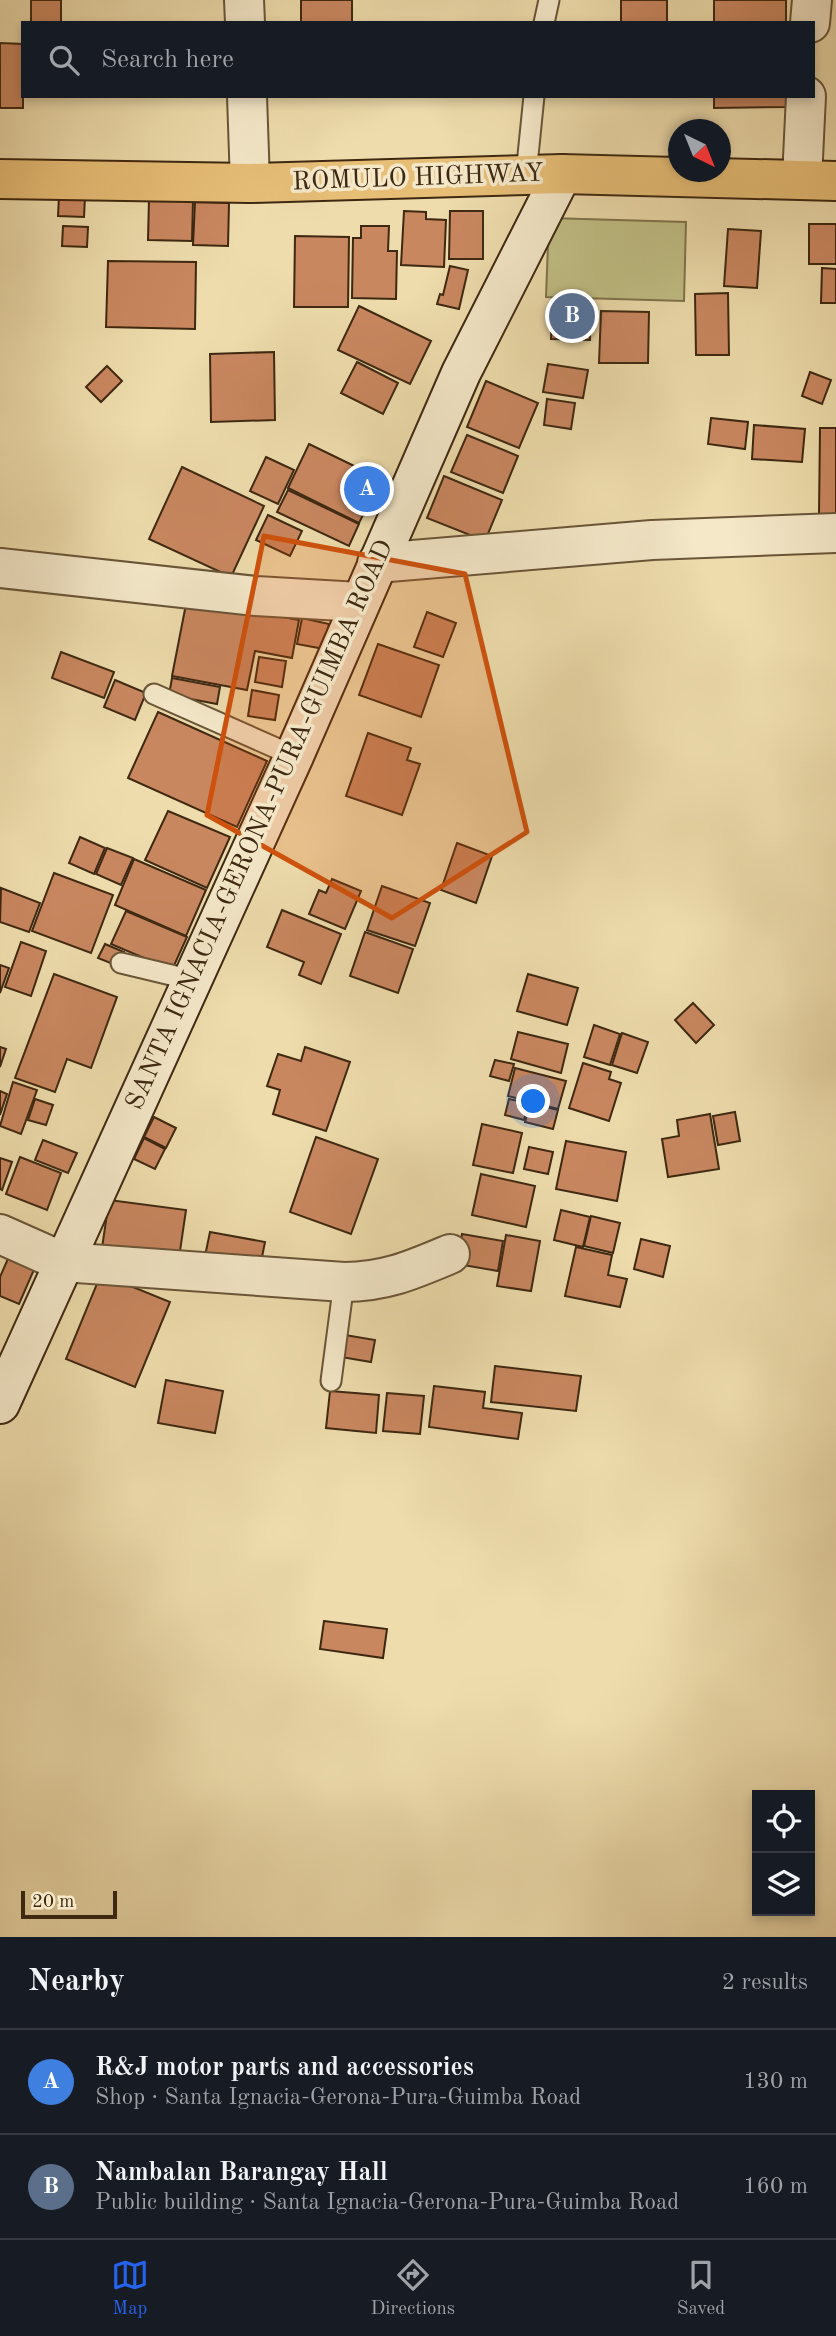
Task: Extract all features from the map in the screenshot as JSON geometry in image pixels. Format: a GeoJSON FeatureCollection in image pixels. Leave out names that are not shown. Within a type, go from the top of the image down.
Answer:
{"type":"FeatureCollection","features":[{"type":"Feature","properties":{"kind":"highway","name":"ROMULO HIGHWAY"},"geometry":{"type":"LineString","coordinates":[[0,179],[250,183],[544,175],[819,180]]}},
{"type":"Feature","properties":{"kind":"street"},"geometry":{"type":"LineString","coordinates":[[244,0],[245,21]]}},
{"type":"Feature","properties":{"kind":"street"},"geometry":{"type":"LineString","coordinates":[[810,21],[811,0]]}},
{"type":"Feature","properties":{"kind":"street"},"geometry":{"type":"LineString","coordinates":[[247,98],[250,183]]}},
{"type":"Feature","properties":{"kind":"street"},"geometry":{"type":"LineString","coordinates":[[806,98],[819,180]]}},
{"type":"Feature","properties":{"kind":"street","name":"SANTA IGNACIA-GERONA-PURA-GUIMBA ROAD"},"geometry":{"type":"LineString","coordinates":[[0,1404],[294,756],[544,175]]}},
{"type":"Feature","properties":{"kind":"street"},"geometry":{"type":"LineString","coordinates":[[377,563],[652,540],[836,533]]}},
{"type":"Feature","properties":{"kind":"street"},"geometry":{"type":"LineString","coordinates":[[0,568],[256,596],[359,602]]}},
{"type":"Feature","properties":{"kind":"street"},"geometry":{"type":"LineString","coordinates":[[0,1234],[63,1262],[344,1282],[375,1282],[395,1277],[450,1254]]}},
{"type":"Feature","properties":{"kind":"lane"},"geometry":{"type":"LineString","coordinates":[[544,21],[549,0]]}},
{"type":"Feature","properties":{"kind":"lane"},"geometry":{"type":"LineString","coordinates":[[534,98],[544,175]]}},
{"type":"Feature","properties":{"kind":"lane"},"geometry":{"type":"LineString","coordinates":[[154,694],[294,756]]}},
{"type":"Feature","properties":{"kind":"lane"},"geometry":{"type":"LineString","coordinates":[[121,963],[192,980]]}},
{"type":"Feature","properties":{"kind":"lane"},"geometry":{"type":"LineString","coordinates":[[331,1381],[344,1282]]}},
{"type":"Feature","properties":{"kind":"highlighted area"},"geometry":{"type":"Polygon","coordinates":[[[264,536],[465,574],[527,832],[392,918],[207,815],[264,536]]]}},
{"type":"Feature","properties":{"kind":"shaded area"},"geometry":{"type":"Polygon","coordinates":[[[549,218],[686,222],[684,301],[546,297],[549,218]]]}},
{"type":"Feature","properties":{"kind":"building"},"geometry":{"type":"Polygon","coordinates":[[[31,0],[61,0],[61,21],[31,21],[31,0]]]}},
{"type":"Feature","properties":{"kind":"building"},"geometry":{"type":"Polygon","coordinates":[[[301,0],[352,0],[352,21],[301,21],[301,0]]]}},
{"type":"Feature","properties":{"kind":"building"},"geometry":{"type":"Polygon","coordinates":[[[621,0],[667,0],[667,21],[621,21],[621,0]]]}},
{"type":"Feature","properties":{"kind":"building"},"geometry":{"type":"Polygon","coordinates":[[[714,0],[786,0],[786,21],[714,21],[714,0]]]}},
{"type":"Feature","properties":{"kind":"building"},"geometry":{"type":"Polygon","coordinates":[[[0,43],[21,44],[23,108],[0,108],[0,43]]]}},
{"type":"Feature","properties":{"kind":"building"},"geometry":{"type":"Polygon","coordinates":[[[714,98],[786,98],[786,107],[714,108],[714,98]]]}},
{"type":"Feature","properties":{"kind":"building"},"geometry":{"type":"Polygon","coordinates":[[[59,196],[85,197],[84,217],[58,216],[59,196]]]}},
{"type":"Feature","properties":{"kind":"building"},"geometry":{"type":"Polygon","coordinates":[[[149,199],[193,200],[192,241],[148,240],[149,199]]]}},
{"type":"Feature","properties":{"kind":"building"},"geometry":{"type":"Polygon","coordinates":[[[195,202],[229,203],[228,246],[193,245],[195,202]]]}},
{"type":"Feature","properties":{"kind":"building"},"geometry":{"type":"Polygon","coordinates":[[[404,211],[426,212],[426,219],[446,220],[444,267],[401,265],[404,211]]]}},
{"type":"Feature","properties":{"kind":"building"},"geometry":{"type":"Polygon","coordinates":[[[450,211],[483,211],[483,259],[449,259],[450,211]]]}},
{"type":"Feature","properties":{"kind":"building"},"geometry":{"type":"Polygon","coordinates":[[[809,224],[836,224],[836,264],[809,264],[809,224]]]}},
{"type":"Feature","properties":{"kind":"building"},"geometry":{"type":"Polygon","coordinates":[[[63,226],[88,227],[87,247],[62,246],[63,226]]]}},
{"type":"Feature","properties":{"kind":"building"},"geometry":{"type":"Polygon","coordinates":[[[361,226],[389,226],[388,251],[397,251],[396,299],[352,298],[353,238],[361,238],[361,226]]]}},
{"type":"Feature","properties":{"kind":"building"},"geometry":{"type":"Polygon","coordinates":[[[728,229],[761,231],[757,288],[724,286],[728,229]]]}},
{"type":"Feature","properties":{"kind":"building"},"geometry":{"type":"Polygon","coordinates":[[[295,236],[349,237],[348,307],[294,307],[295,236]]]}},
{"type":"Feature","properties":{"kind":"building"},"geometry":{"type":"Polygon","coordinates":[[[108,261],[196,262],[195,329],[106,327],[108,261]]]}},
{"type":"Feature","properties":{"kind":"building"},"geometry":{"type":"Polygon","coordinates":[[[450,266],[468,270],[459,309],[437,304],[440,294],[443,295],[450,266]]]}},
{"type":"Feature","properties":{"kind":"building"},"geometry":{"type":"Polygon","coordinates":[[[822,268],[836,269],[836,303],[821,303],[822,268]]]}},
{"type":"Feature","properties":{"kind":"building"},"geometry":{"type":"Polygon","coordinates":[[[728,293],[729,355],[696,355],[695,294],[728,293]]]}},
{"type":"Feature","properties":{"kind":"building"},"geometry":{"type":"Polygon","coordinates":[[[552,305],[591,305],[590,340],[551,339],[552,305]]]}},
{"type":"Feature","properties":{"kind":"building"},"geometry":{"type":"Polygon","coordinates":[[[359,306],[431,341],[410,384],[338,350],[359,306]]]}},
{"type":"Feature","properties":{"kind":"building"},"geometry":{"type":"Polygon","coordinates":[[[601,311],[649,312],[648,363],[599,363],[601,311]]]}},
{"type":"Feature","properties":{"kind":"building"},"geometry":{"type":"Polygon","coordinates":[[[274,352],[275,420],[211,422],[210,354],[274,352]]]}},
{"type":"Feature","properties":{"kind":"building"},"geometry":{"type":"Polygon","coordinates":[[[357,362],[398,383],[383,414],[341,393],[357,362]]]}},
{"type":"Feature","properties":{"kind":"building"},"geometry":{"type":"Polygon","coordinates":[[[548,364],[588,370],[583,398],[543,392],[548,364]]]}},
{"type":"Feature","properties":{"kind":"building"},"geometry":{"type":"Polygon","coordinates":[[[107,366],[122,381],[101,402],[86,387],[107,366]]]}},
{"type":"Feature","properties":{"kind":"building"},"geometry":{"type":"Polygon","coordinates":[[[810,372],[831,380],[822,404],[802,396],[810,372]]]}},
{"type":"Feature","properties":{"kind":"building"},"geometry":{"type":"Polygon","coordinates":[[[486,381],[538,403],[519,448],[467,427],[486,381]]]}},
{"type":"Feature","properties":{"kind":"building"},"geometry":{"type":"Polygon","coordinates":[[[547,399],[575,403],[571,429],[544,425],[547,399]]]}},
{"type":"Feature","properties":{"kind":"building"},"geometry":{"type":"Polygon","coordinates":[[[711,418],[748,422],[745,449],[708,444],[711,418]]]}},
{"type":"Feature","properties":{"kind":"building"},"geometry":{"type":"Polygon","coordinates":[[[754,425],[805,429],[802,462],[752,459],[754,425]]]}},
{"type":"Feature","properties":{"kind":"building"},"geometry":{"type":"Polygon","coordinates":[[[820,428],[836,428],[836,515],[819,515],[820,428]]]}},
{"type":"Feature","properties":{"kind":"building"},"geometry":{"type":"Polygon","coordinates":[[[467,435],[518,456],[503,493],[451,472],[467,435]]]}},
{"type":"Feature","properties":{"kind":"building"},"geometry":{"type":"Polygon","coordinates":[[[309,444],[381,479],[359,523],[288,488],[309,444]]]}},
{"type":"Feature","properties":{"kind":"building"},"geometry":{"type":"Polygon","coordinates":[[[266,457],[294,470],[278,504],[250,491],[266,457]]]}},
{"type":"Feature","properties":{"kind":"building"},"geometry":{"type":"Polygon","coordinates":[[[182,467],[264,506],[231,577],[149,539],[182,467]]]}},
{"type":"Feature","properties":{"kind":"building"},"geometry":{"type":"Polygon","coordinates":[[[444,476],[502,500],[485,541],[427,518],[444,476]]]}},
{"type":"Feature","properties":{"kind":"building"},"geometry":{"type":"Polygon","coordinates":[[[288,490],[359,524],[349,546],[277,512],[288,490]]]}},
{"type":"Feature","properties":{"kind":"building"},"geometry":{"type":"Polygon","coordinates":[[[268,515],[302,531],[290,556],[256,540],[268,515]]]}},
{"type":"Feature","properties":{"kind":"building"},"geometry":{"type":"Polygon","coordinates":[[[187,599],[299,620],[292,658],[255,651],[247,690],[172,676],[187,599]]]}},
{"type":"Feature","properties":{"kind":"building"},"geometry":{"type":"Polygon","coordinates":[[[427,612],[456,623],[443,657],[414,647],[427,612]]]}},
{"type":"Feature","properties":{"kind":"building"},"geometry":{"type":"Polygon","coordinates":[[[302,618],[329,624],[324,649],[297,644],[302,618]]]}},
{"type":"Feature","properties":{"kind":"building"},"geometry":{"type":"Polygon","coordinates":[[[378,644],[439,665],[421,717],[359,695],[378,644]]]}},
{"type":"Feature","properties":{"kind":"building"},"geometry":{"type":"Polygon","coordinates":[[[61,652],[114,672],[104,698],[52,678],[61,652]]]}},
{"type":"Feature","properties":{"kind":"building"},"geometry":{"type":"Polygon","coordinates":[[[259,657],[286,661],[282,687],[255,682],[259,657]]]}},
{"type":"Feature","properties":{"kind":"building"},"geometry":{"type":"Polygon","coordinates":[[[172,678],[220,687],[217,704],[169,695],[172,678]]]}},
{"type":"Feature","properties":{"kind":"building"},"geometry":{"type":"Polygon","coordinates":[[[115,680],[146,693],[135,720],[104,707],[115,680]]]}},
{"type":"Feature","properties":{"kind":"building"},"geometry":{"type":"Polygon","coordinates":[[[252,690],[279,695],[275,720],[248,716],[252,690]]]}},
{"type":"Feature","properties":{"kind":"building"},"geometry":{"type":"Polygon","coordinates":[[[158,712],[267,761],[237,827],[128,778],[158,712]]]}},
{"type":"Feature","properties":{"kind":"building"},"geometry":{"type":"Polygon","coordinates":[[[368,733],[411,748],[407,760],[420,764],[402,815],[346,796],[368,733]]]}},
{"type":"Feature","properties":{"kind":"building"},"geometry":{"type":"Polygon","coordinates":[[[168,811],[230,837],[207,888],[145,860],[168,811]]]}},
{"type":"Feature","properties":{"kind":"building"},"geometry":{"type":"Polygon","coordinates":[[[80,837],[105,848],[94,874],[69,863],[80,837]]]}},
{"type":"Feature","properties":{"kind":"building"},"geometry":{"type":"Polygon","coordinates":[[[457,843],[492,856],[476,903],[441,890],[457,843]]]}},
{"type":"Feature","properties":{"kind":"building"},"geometry":{"type":"Polygon","coordinates":[[[107,848],[133,858],[121,885],[96,874],[107,848]]]}},
{"type":"Feature","properties":{"kind":"building"},"geometry":{"type":"Polygon","coordinates":[[[134,859],[206,890],[186,936],[115,905],[134,859]]]}},
{"type":"Feature","properties":{"kind":"building"},"geometry":{"type":"Polygon","coordinates":[[[54,873],[113,895],[91,953],[32,931],[54,873]]]}},
{"type":"Feature","properties":{"kind":"building"},"geometry":{"type":"Polygon","coordinates":[[[332,879],[361,891],[345,929],[309,914],[319,890],[326,893],[332,879]]]}},
{"type":"Feature","properties":{"kind":"building"},"geometry":{"type":"Polygon","coordinates":[[[382,886],[430,903],[415,946],[367,930],[382,886]]]}},
{"type":"Feature","properties":{"kind":"building"},"geometry":{"type":"Polygon","coordinates":[[[1,888],[40,903],[29,932],[0,922],[1,888]]]}},
{"type":"Feature","properties":{"kind":"building"},"geometry":{"type":"Polygon","coordinates":[[[282,910],[341,934],[321,984],[299,975],[304,962],[267,947],[282,910]]]}},
{"type":"Feature","properties":{"kind":"building"},"geometry":{"type":"Polygon","coordinates":[[[126,911],[187,937],[172,970],[111,944],[126,911]]]}},
{"type":"Feature","properties":{"kind":"building"},"geometry":{"type":"Polygon","coordinates":[[[365,932],[413,949],[398,993],[350,976],[365,932]]]}},
{"type":"Feature","properties":{"kind":"building"},"geometry":{"type":"Polygon","coordinates":[[[21,942],[46,951],[31,996],[5,987],[21,942]]]}},
{"type":"Feature","properties":{"kind":"building"},"geometry":{"type":"Polygon","coordinates":[[[105,944],[124,952],[118,966],[98,958],[105,944]]]}},
{"type":"Feature","properties":{"kind":"building"},"geometry":{"type":"Polygon","coordinates":[[[0,965],[9,968],[0,993],[0,965]]]}},
{"type":"Feature","properties":{"kind":"building"},"geometry":{"type":"Polygon","coordinates":[[[54,974],[117,997],[91,1068],[67,1059],[55,1092],[15,1078],[54,974]]]}},
{"type":"Feature","properties":{"kind":"building"},"geometry":{"type":"Polygon","coordinates":[[[528,974],[578,988],[567,1025],[517,1011],[528,974]]]}},
{"type":"Feature","properties":{"kind":"building"},"geometry":{"type":"Polygon","coordinates":[[[693,1003],[714,1025],[696,1043],[675,1020],[693,1003]]]}},
{"type":"Feature","properties":{"kind":"building"},"geometry":{"type":"Polygon","coordinates":[[[594,1025],[620,1034],[610,1065],[584,1057],[594,1025]]]}},
{"type":"Feature","properties":{"kind":"building"},"geometry":{"type":"Polygon","coordinates":[[[518,1032],[568,1044],[561,1073],[511,1059],[518,1032]]]}},
{"type":"Feature","properties":{"kind":"building"},"geometry":{"type":"Polygon","coordinates":[[[622,1033],[648,1042],[637,1073],[612,1065],[622,1033]]]}},
{"type":"Feature","properties":{"kind":"building"},"geometry":{"type":"Polygon","coordinates":[[[0,1047],[6,1049],[0,1067],[0,1047]]]}},
{"type":"Feature","properties":{"kind":"building"},"geometry":{"type":"Polygon","coordinates":[[[305,1047],[350,1062],[326,1131],[273,1114],[280,1090],[267,1086],[278,1054],[301,1061],[305,1047]]]}},
{"type":"Feature","properties":{"kind":"building"},"geometry":{"type":"Polygon","coordinates":[[[495,1060],[514,1064],[509,1081],[490,1076],[495,1060]]]}},
{"type":"Feature","properties":{"kind":"building"},"geometry":{"type":"Polygon","coordinates":[[[583,1063],[611,1072],[609,1079],[621,1083],[609,1121],[569,1108],[583,1063]]]}},
{"type":"Feature","properties":{"kind":"building"},"geometry":{"type":"Polygon","coordinates":[[[515,1068],[566,1081],[558,1109],[508,1096],[515,1068]]]}},
{"type":"Feature","properties":{"kind":"building"},"geometry":{"type":"Polygon","coordinates":[[[13,1082],[37,1090],[21,1134],[0,1126],[13,1082]]]}},
{"type":"Feature","properties":{"kind":"building"},"geometry":{"type":"Polygon","coordinates":[[[0,1091],[7,1094],[0,1115],[0,1091]]]}},
{"type":"Feature","properties":{"kind":"building"},"geometry":{"type":"Polygon","coordinates":[[[35,1099],[53,1105],[46,1125],[28,1120],[35,1099]]]}},
{"type":"Feature","properties":{"kind":"building"},"geometry":{"type":"Polygon","coordinates":[[[509,1099],[528,1103],[524,1120],[505,1115],[509,1099]]]}},
{"type":"Feature","properties":{"kind":"building"},"geometry":{"type":"Polygon","coordinates":[[[530,1103],[558,1110],[553,1129],[525,1122],[530,1103]]]}},
{"type":"Feature","properties":{"kind":"building"},"geometry":{"type":"Polygon","coordinates":[[[735,1112],[740,1141],[718,1145],[713,1116],[735,1112]]]}},
{"type":"Feature","properties":{"kind":"building"},"geometry":{"type":"Polygon","coordinates":[[[710,1114],[719,1169],[668,1177],[662,1139],[679,1136],[677,1120],[710,1114]]]}},
{"type":"Feature","properties":{"kind":"building"},"geometry":{"type":"Polygon","coordinates":[[[154,1117],[176,1128],[166,1148],[144,1137],[154,1117]]]}},
{"type":"Feature","properties":{"kind":"building"},"geometry":{"type":"Polygon","coordinates":[[[482,1124],[522,1133],[513,1173],[473,1165],[482,1124]]]}},
{"type":"Feature","properties":{"kind":"building"},"geometry":{"type":"Polygon","coordinates":[[[316,1137],[378,1159],[351,1234],[290,1212],[316,1137]]]}},
{"type":"Feature","properties":{"kind":"building"},"geometry":{"type":"Polygon","coordinates":[[[144,1138],[165,1149],[155,1169],[134,1159],[144,1138]]]}},
{"type":"Feature","properties":{"kind":"building"},"geometry":{"type":"Polygon","coordinates":[[[43,1140],[77,1153],[68,1173],[35,1160],[43,1140]]]}},
{"type":"Feature","properties":{"kind":"building"},"geometry":{"type":"Polygon","coordinates":[[[566,1141],[626,1152],[617,1201],[556,1189],[566,1141]]]}},
{"type":"Feature","properties":{"kind":"building"},"geometry":{"type":"Polygon","coordinates":[[[529,1147],[553,1152],[548,1174],[524,1169],[529,1147]]]}},
{"type":"Feature","properties":{"kind":"building"},"geometry":{"type":"Polygon","coordinates":[[[20,1157],[61,1173],[47,1210],[6,1194],[20,1157]]]}},
{"type":"Feature","properties":{"kind":"building"},"geometry":{"type":"Polygon","coordinates":[[[0,1158],[12,1162],[2,1190],[0,1189],[0,1158]]]}},
{"type":"Feature","properties":{"kind":"building"},"geometry":{"type":"Polygon","coordinates":[[[481,1174],[535,1186],[526,1227],[472,1215],[481,1174]]]}},
{"type":"Feature","properties":{"kind":"building"},"geometry":{"type":"Polygon","coordinates":[[[109,1200],[186,1210],[179,1258],[102,1248],[109,1200]]]}},
{"type":"Feature","properties":{"kind":"building"},"geometry":{"type":"Polygon","coordinates":[[[561,1210],[590,1217],[583,1247],[554,1240],[561,1210]]]}},
{"type":"Feature","properties":{"kind":"building"},"geometry":{"type":"Polygon","coordinates":[[[591,1216],[620,1223],[613,1253],[584,1246],[591,1216]]]}},
{"type":"Feature","properties":{"kind":"building"},"geometry":{"type":"Polygon","coordinates":[[[210,1232],[265,1242],[260,1267],[205,1256],[210,1232]]]}},
{"type":"Feature","properties":{"kind":"building"},"geometry":{"type":"Polygon","coordinates":[[[462,1234],[503,1241],[498,1271],[457,1264],[462,1234]]]}},
{"type":"Feature","properties":{"kind":"building"},"geometry":{"type":"Polygon","coordinates":[[[506,1235],[540,1241],[531,1291],[497,1286],[506,1235]]]}},
{"type":"Feature","properties":{"kind":"building"},"geometry":{"type":"Polygon","coordinates":[[[641,1239],[670,1246],[663,1277],[634,1269],[641,1239]]]}},
{"type":"Feature","properties":{"kind":"building"},"geometry":{"type":"Polygon","coordinates":[[[576,1247],[612,1255],[608,1275],[627,1279],[620,1307],[565,1296],[576,1247]]]}},
{"type":"Feature","properties":{"kind":"building"},"geometry":{"type":"Polygon","coordinates":[[[10,1254],[36,1265],[19,1304],[0,1296],[0,1277],[10,1254]]]}},
{"type":"Feature","properties":{"kind":"building"},"geometry":{"type":"Polygon","coordinates":[[[101,1274],[170,1302],[135,1387],[66,1359],[101,1274]]]}},
{"type":"Feature","properties":{"kind":"building"},"geometry":{"type":"Polygon","coordinates":[[[345,1335],[375,1340],[371,1362],[341,1357],[345,1335]]]}},
{"type":"Feature","properties":{"kind":"building"},"geometry":{"type":"Polygon","coordinates":[[[495,1366],[581,1376],[576,1411],[491,1402],[495,1366]]]}},
{"type":"Feature","properties":{"kind":"building"},"geometry":{"type":"Polygon","coordinates":[[[166,1380],[223,1391],[215,1433],[158,1423],[166,1380]]]}},
{"type":"Feature","properties":{"kind":"building"},"geometry":{"type":"Polygon","coordinates":[[[434,1386],[485,1392],[483,1408],[522,1413],[518,1439],[429,1427],[434,1386]]]}},
{"type":"Feature","properties":{"kind":"building"},"geometry":{"type":"Polygon","coordinates":[[[330,1391],[379,1395],[376,1433],[326,1428],[330,1391]]]}},
{"type":"Feature","properties":{"kind":"building"},"geometry":{"type":"Polygon","coordinates":[[[387,1393],[424,1396],[420,1434],[383,1431],[387,1393]]]}},
{"type":"Feature","properties":{"kind":"building"},"geometry":{"type":"Polygon","coordinates":[[[324,1621],[387,1629],[383,1658],[320,1649],[324,1621]]]}},
{"type":"Feature","properties":{"kind":"place","name":"Nambalan Barangay Hall"},"geometry":{"type":"Point","coordinates":[572,316]}},
{"type":"Feature","properties":{"kind":"place","name":"R&J motor parts and accessories"},"geometry":{"type":"Point","coordinates":[367,489]}}]}
